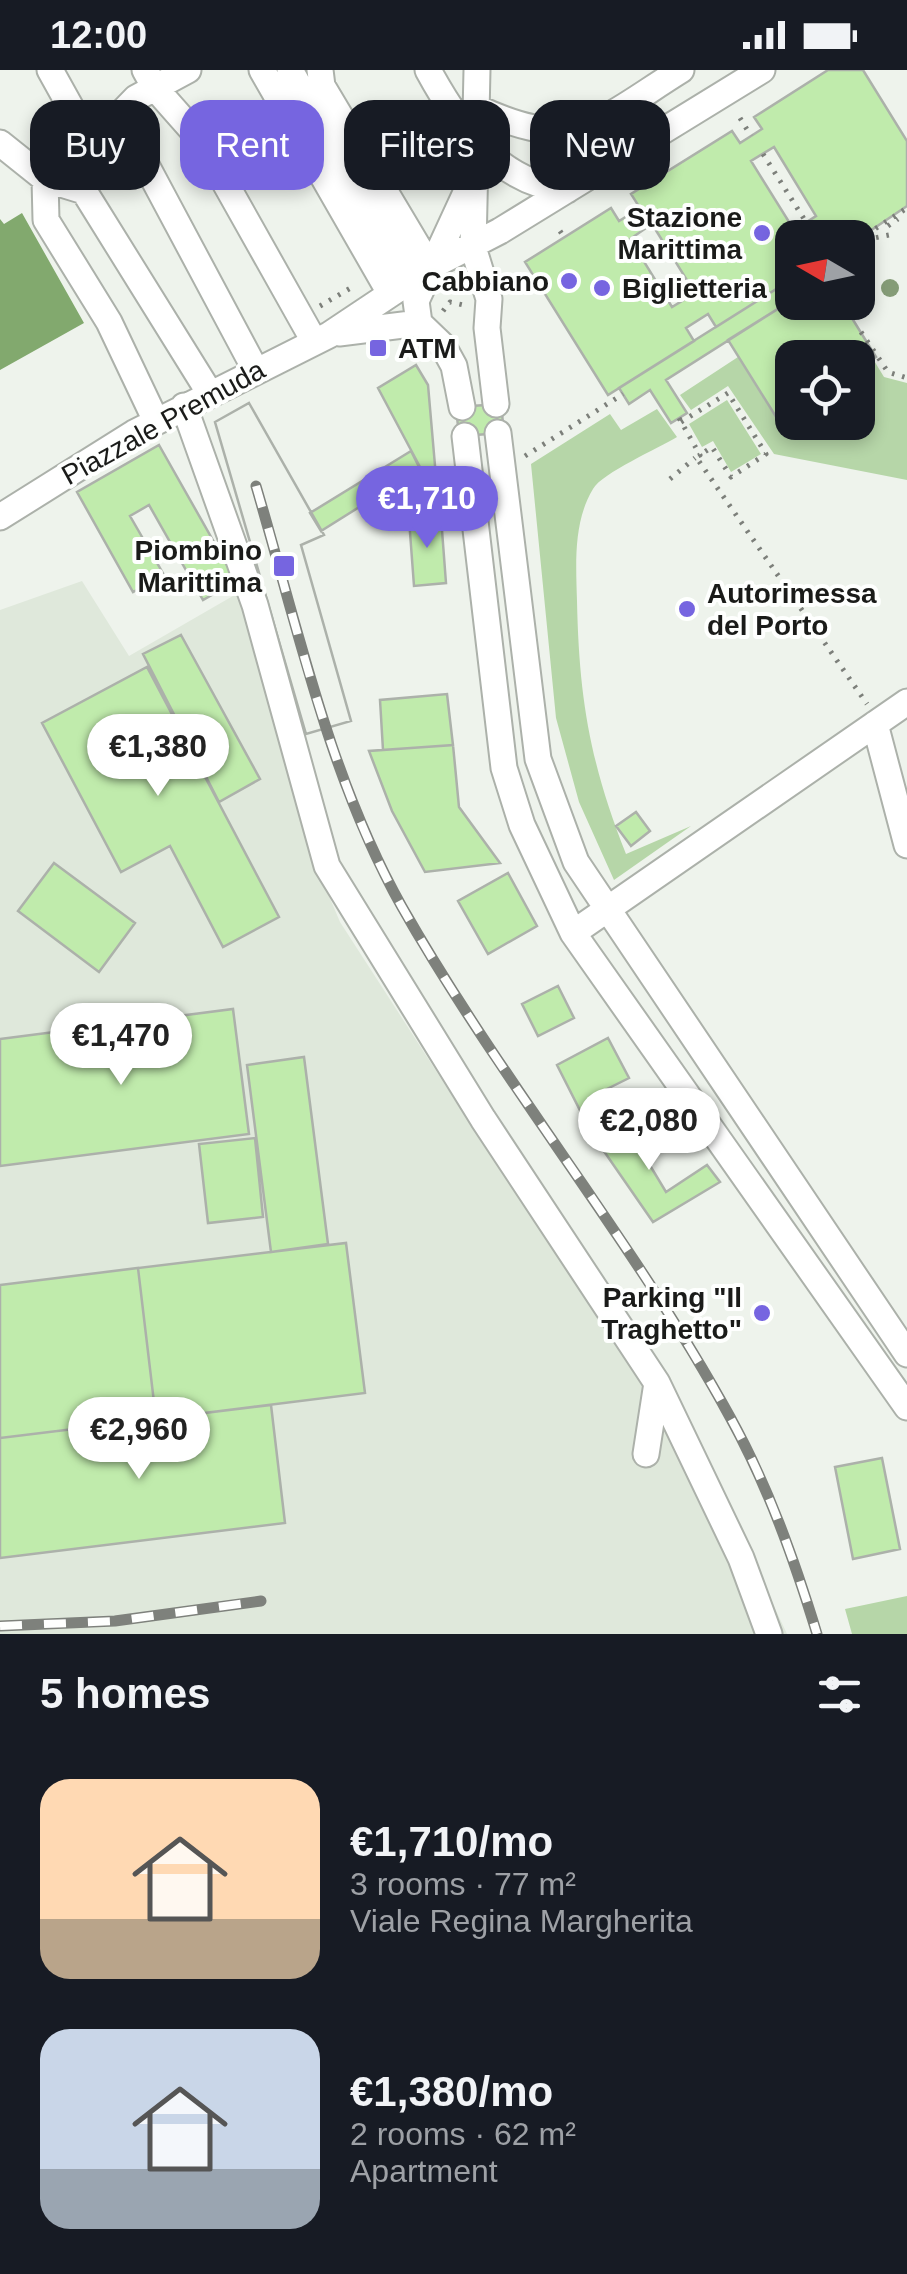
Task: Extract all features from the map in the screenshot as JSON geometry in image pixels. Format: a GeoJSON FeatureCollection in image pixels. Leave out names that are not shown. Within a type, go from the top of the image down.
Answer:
{"type":"FeatureCollection","features":[{"type":"Feature","properties":{"kind":"street"},"geometry":{"type":"LineString","coordinates":[[50,70],[67,100]]}},
{"type":"Feature","properties":{"kind":"street"},"geometry":{"type":"LineString","coordinates":[[134,100],[150,79],[188,70]]}},
{"type":"Feature","properties":{"kind":"street"},"geometry":{"type":"LineString","coordinates":[[262,70],[416,277]]}},
{"type":"Feature","properties":{"kind":"street"},"geometry":{"type":"LineString","coordinates":[[290,70],[416,277]]}},
{"type":"Feature","properties":{"kind":"street"},"geometry":{"type":"LineString","coordinates":[[320,70],[322,86],[416,277],[428,322],[454,366],[462,407]]}},
{"type":"Feature","properties":{"kind":"street"},"geometry":{"type":"LineString","coordinates":[[428,70],[445,100]]}},
{"type":"Feature","properties":{"kind":"street"},"geometry":{"type":"LineString","coordinates":[[477,70],[477,100]]}},
{"type":"Feature","properties":{"kind":"street"},"geometry":{"type":"LineString","coordinates":[[510,122],[530,130],[580,130],[681,70]]}},
{"type":"Feature","properties":{"kind":"street","name":"Piazzale Premuda"},"geometry":{"type":"LineString","coordinates":[[670,127],[762,70]]}},
{"type":"Feature","properties":{"kind":"street"},"geometry":{"type":"LineString","coordinates":[[150,79],[201,140],[322,338]]}},
{"type":"Feature","properties":{"kind":"street"},"geometry":{"type":"LineString","coordinates":[[0,143],[30,168]]}},
{"type":"Feature","properties":{"kind":"street"},"geometry":{"type":"LineString","coordinates":[[45,190],[46,220],[109,322],[156,421]]}},
{"type":"Feature","properties":{"kind":"street"},"geometry":{"type":"LineString","coordinates":[[80,190],[208,392]]}},
{"type":"Feature","properties":{"kind":"street"},"geometry":{"type":"LineString","coordinates":[[160,190],[256,369]]}},
{"type":"Feature","properties":{"kind":"street"},"geometry":{"type":"LineString","coordinates":[[416,277],[466,190]]}},
{"type":"Feature","properties":{"kind":"street"},"geometry":{"type":"LineString","coordinates":[[443,346],[472,341],[489,299],[473,246],[474,190]]}},
{"type":"Feature","properties":{"kind":"street","name":"Piazzale Premuda"},"geometry":{"type":"LineString","coordinates":[[0,517],[208,392],[322,338],[416,277],[567,190]]}},
{"type":"Feature","properties":{"kind":"street"},"geometry":{"type":"LineString","coordinates":[[481,318],[496,404]]}},
{"type":"Feature","properties":{"kind":"street","name":"Piazzale Premuda"},"geometry":{"type":"LineString","coordinates":[[322,338],[428,322]]}},
{"type":"Feature","properties":{"kind":"street"},"geometry":{"type":"LineString","coordinates":[[184,406],[255,606],[326,866],[483,1119],[657,1383],[740,1558],[769,1634]]}},
{"type":"Feature","properties":{"kind":"street"},"geometry":{"type":"LineString","coordinates":[[498,433],[536,750],[555,813],[576,862],[606,912],[907,1354]]}},
{"type":"Feature","properties":{"kind":"street"},"geometry":{"type":"LineString","coordinates":[[465,436],[503,757],[522,825],[573,933],[907,1407]]}},
{"type":"Feature","properties":{"kind":"street"},"geometry":{"type":"LineString","coordinates":[[573,933],[872,715],[907,702]]}},
{"type":"Feature","properties":{"kind":"street"},"geometry":{"type":"LineString","coordinates":[[872,715],[907,845]]}},
{"type":"Feature","properties":{"kind":"street"},"geometry":{"type":"LineString","coordinates":[[503,757],[536,750]]}},
{"type":"Feature","properties":{"kind":"street"},"geometry":{"type":"LineString","coordinates":[[746,1178],[773,1157]]}},
{"type":"Feature","properties":{"kind":"street"},"geometry":{"type":"LineString","coordinates":[[646,1454],[657,1383]]}},
{"type":"Feature","properties":{"kind":"path"},"geometry":{"type":"LineString","coordinates":[[740,118],[751,136]]}},
{"type":"Feature","properties":{"kind":"path"},"geometry":{"type":"LineString","coordinates":[[763,154],[805,220]]}},
{"type":"Feature","properties":{"kind":"path"},"geometry":{"type":"LineString","coordinates":[[875,231],[907,208]]}},
{"type":"Feature","properties":{"kind":"path"},"geometry":{"type":"LineString","coordinates":[[888,226],[894,218]]}},
{"type":"Feature","properties":{"kind":"path"},"geometry":{"type":"LineString","coordinates":[[875,238],[894,234]]}},
{"type":"Feature","properties":{"kind":"path"},"geometry":{"type":"LineString","coordinates":[[428,322],[450,302],[481,318]]}},
{"type":"Feature","properties":{"kind":"path"},"geometry":{"type":"LineString","coordinates":[[862,332],[888,372],[907,378]]}},
{"type":"Feature","properties":{"kind":"path"},"geometry":{"type":"LineString","coordinates":[[670,478],[698,456],[712,447],[731,477],[766,454],[728,393],[680,420],[698,456],[872,715]]}},
{"type":"Feature","properties":{"kind":"path"},"geometry":{"type":"LineString","coordinates":[[525,456],[623,394]]}},
{"type":"Feature","properties":{"kind":"shaded area"},"geometry":{"type":"Polygon","coordinates":[[[22,213],[84,323],[0,370],[0,219],[4,224],[22,213]]]}},
{"type":"Feature","properties":{"kind":"shaded area"},"geometry":{"type":"Polygon","coordinates":[[[738,357],[775,414],[775,440],[875,440],[875,362],[884,377],[907,383],[907,480],[774,454],[728,386],[691,410],[680,395],[738,357]]]}},
{"type":"Feature","properties":{"kind":"shaded area"},"geometry":{"type":"Polygon","coordinates":[[[727,400],[761,454],[731,472],[713,441],[702,447],[689,424],[727,400]]]}},
{"type":"Feature","properties":{"kind":"shaded area"},"geometry":{"type":"Polygon","coordinates":[[[657,409],[677,437],[598,483],[582,515],[576,558],[580,669],[595,760],[626,854],[691,826],[614,880],[579,802],[556,718],[531,464],[610,414],[621,430],[657,409]]]}},
{"type":"Feature","properties":{"kind":"shaded area"},"geometry":{"type":"Polygon","coordinates":[[[82,581],[129,656],[245,589],[309,849],[340,922],[471,1125],[716,1483],[787,1634],[0,1634],[0,610],[82,581]]]}},
{"type":"Feature","properties":{"kind":"shaded area"},"geometry":{"type":"Polygon","coordinates":[[[907,1596],[907,1634],[852,1634],[845,1609],[907,1596]]]}},
{"type":"Feature","properties":{"kind":"building","name":"Stazione Marittima"},"geometry":{"type":"Polygon","coordinates":[[[828,70],[863,70],[907,141],[907,206],[875,228],[875,220],[810,220],[816,216],[774,147],[751,161],[788,220],[775,220],[775,290],[716,327],[708,314],[686,328],[694,341],[608,395],[525,262],[611,208],[619,221],[640,208],[631,194],[637,190],[670,190],[670,170],[732,131],[740,143],[762,129],[754,117],[828,70]],[[652,224],[630,239],[672,307],[695,293],[652,224]]]}},
{"type":"Feature","properties":{"kind":"building"},"geometry":{"type":"Polygon","coordinates":[[[775,290],[775,311],[666,380],[687,413],[671,423],[650,390],[629,404],[619,388],[775,290]]]}},
{"type":"Feature","properties":{"kind":"building"},"geometry":{"type":"Polygon","coordinates":[[[775,311],[775,320],[853,320],[865,340],[775,340],[775,415],[728,340],[775,311]]]}},
{"type":"Feature","properties":{"kind":"building"},"geometry":{"type":"Polygon","coordinates":[[[416,365],[428,385],[436,477],[428,482],[378,388],[416,365]]]}},
{"type":"Feature","properties":{"kind":"building"},"geometry":{"type":"Polygon","coordinates":[[[249,403],[324,535],[301,545],[351,721],[306,734],[215,422],[249,403]]]}},
{"type":"Feature","properties":{"kind":"building"},"geometry":{"type":"Polygon","coordinates":[[[249,403],[324,535],[301,545],[351,721],[306,734],[215,422],[249,403]]]}},
{"type":"Feature","properties":{"kind":"building"},"geometry":{"type":"Polygon","coordinates":[[[501,404],[504,433],[459,436],[456,407],[501,404]]]}},
{"type":"Feature","properties":{"kind":"building"},"geometry":{"type":"Polygon","coordinates":[[[159,445],[236,581],[203,600],[149,505],[130,516],[164,575],[133,592],[77,492],[159,445]]]}},
{"type":"Feature","properties":{"kind":"building"},"geometry":{"type":"Polygon","coordinates":[[[411,451],[420,469],[321,531],[310,513],[411,451]]]}},
{"type":"Feature","properties":{"kind":"building"},"geometry":{"type":"Polygon","coordinates":[[[441,517],[446,583],[414,586],[409,519],[441,517]]]}},
{"type":"Feature","properties":{"kind":"building"},"geometry":{"type":"Polygon","coordinates":[[[181,635],[260,779],[219,802],[143,654],[181,635]]]}},
{"type":"Feature","properties":{"kind":"building"},"geometry":{"type":"Polygon","coordinates":[[[147,667],[279,917],[223,947],[170,846],[121,872],[42,723],[147,667]]]}},
{"type":"Feature","properties":{"kind":"building"},"geometry":{"type":"Polygon","coordinates":[[[447,694],[453,745],[383,750],[380,700],[447,694]]]}},
{"type":"Feature","properties":{"kind":"building"},"geometry":{"type":"Polygon","coordinates":[[[453,745],[459,807],[500,863],[425,872],[392,811],[369,751],[453,745]]]}},
{"type":"Feature","properties":{"kind":"building"},"geometry":{"type":"Polygon","coordinates":[[[636,812],[650,831],[631,846],[616,826],[636,812]]]}},
{"type":"Feature","properties":{"kind":"building"},"geometry":{"type":"Polygon","coordinates":[[[54,863],[135,923],[99,972],[18,911],[54,863]]]}},
{"type":"Feature","properties":{"kind":"building"},"geometry":{"type":"Polygon","coordinates":[[[508,873],[537,926],[488,954],[458,901],[508,873]]]}},
{"type":"Feature","properties":{"kind":"building"},"geometry":{"type":"Polygon","coordinates":[[[558,986],[574,1018],[538,1036],[522,1004],[558,986]]]}},
{"type":"Feature","properties":{"kind":"building"},"geometry":{"type":"Polygon","coordinates":[[[233,1009],[249,1134],[0,1166],[0,1039],[233,1009]]]}},
{"type":"Feature","properties":{"kind":"building"},"geometry":{"type":"Polygon","coordinates":[[[608,1038],[629,1078],[607,1089],[622,1119],[592,1134],[557,1065],[608,1038]]]}},
{"type":"Feature","properties":{"kind":"building"},"geometry":{"type":"Polygon","coordinates":[[[304,1057],[328,1244],[271,1252],[247,1065],[304,1057]]]}},
{"type":"Feature","properties":{"kind":"building"},"geometry":{"type":"Polygon","coordinates":[[[622,1119],[666,1192],[707,1165],[720,1182],[653,1222],[592,1134],[622,1119]]]}},
{"type":"Feature","properties":{"kind":"building"},"geometry":{"type":"Polygon","coordinates":[[[255,1138],[263,1217],[208,1223],[199,1144],[255,1138]]]}},
{"type":"Feature","properties":{"kind":"building"},"geometry":{"type":"Polygon","coordinates":[[[346,1243],[365,1393],[156,1419],[138,1268],[346,1243]]]}},
{"type":"Feature","properties":{"kind":"building"},"geometry":{"type":"Polygon","coordinates":[[[138,1268],[156,1419],[0,1438],[0,1285],[138,1268]]]}},
{"type":"Feature","properties":{"kind":"building"},"geometry":{"type":"Polygon","coordinates":[[[271,1405],[285,1523],[0,1558],[0,1438],[271,1405]]]}},
{"type":"Feature","properties":{"kind":"building"},"geometry":{"type":"Polygon","coordinates":[[[882,1458],[900,1549],[853,1559],[835,1467],[882,1458]]]}},
{"type":"Feature","properties":{"kind":"railway"},"geometry":{"type":"LineString","coordinates":[[256,486],[317,701],[376,857],[441,972],[652,1287],[730,1417],[779,1523],[817,1634]]}},
{"type":"Feature","properties":{"kind":"railway"},"geometry":{"type":"LineString","coordinates":[[0,1626],[115,1621],[261,1601]]}},
{"type":"Feature","properties":{"kind":"place","name":"Stazione Marittima"},"geometry":{"type":"Point","coordinates":[762,233]}},
{"type":"Feature","properties":{"kind":"place","name":"Cabbiano"},"geometry":{"type":"Point","coordinates":[569,281]}},
{"type":"Feature","properties":{"kind":"place","name":"Biglietteria"},"geometry":{"type":"Point","coordinates":[602,288]}},
{"type":"Feature","properties":{"kind":"place","name":"ATM"},"geometry":{"type":"Point","coordinates":[378,348]}},
{"type":"Feature","properties":{"kind":"place","name":"Piombino Marittima"},"geometry":{"type":"Point","coordinates":[284,566]}},
{"type":"Feature","properties":{"kind":"place","name":"Autorimessa del Porto"},"geometry":{"type":"Point","coordinates":[687,609]}},
{"type":"Feature","properties":{"kind":"place","name":"Parking \"Il Traghetto\""},"geometry":{"type":"Point","coordinates":[762,1313]}}]}
